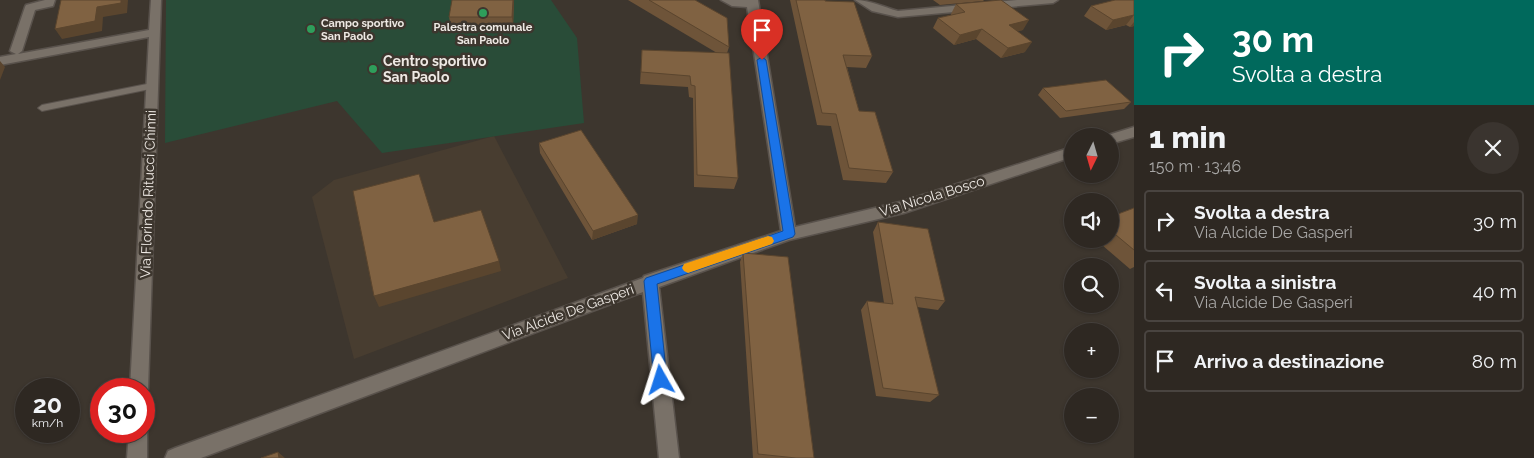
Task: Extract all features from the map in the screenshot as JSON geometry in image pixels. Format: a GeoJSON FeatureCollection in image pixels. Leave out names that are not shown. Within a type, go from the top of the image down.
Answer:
{"type":"FeatureCollection","features":[{"type":"Feature","properties":{"kind":"street"},"geometry":{"type":"LineString","coordinates":[[16,51],[30,7],[49,4],[50,0]]}},
{"type":"Feature","properties":{"kind":"street","name":"Via Florindo Ritucci Chinni"},"geometry":{"type":"LineString","coordinates":[[139,378],[156,0]]}},
{"type":"Feature","properties":{"kind":"street"},"geometry":{"type":"LineString","coordinates":[[860,0],[879,10],[898,14],[1021,1],[1053,0]]}},
{"type":"Feature","properties":{"kind":"street"},"geometry":{"type":"LineString","coordinates":[[879,10],[974,0]]}},
{"type":"Feature","properties":{"kind":"street"},"geometry":{"type":"LineString","coordinates":[[728,1],[744,5],[753,1],[789,234]]}},
{"type":"Feature","properties":{"kind":"street"},"geometry":{"type":"LineString","coordinates":[[728,1],[756,22]]}},
{"type":"Feature","properties":{"kind":"street"},"geometry":{"type":"LineString","coordinates":[[0,61],[154,33]]}},
{"type":"Feature","properties":{"kind":"street"},"geometry":{"type":"LineString","coordinates":[[1119,136],[1134,132]]}},
{"type":"Feature","properties":{"kind":"street","name":"Via Nicola Bosco"},"geometry":{"type":"LineString","coordinates":[[789,234],[904,207],[1064,155]]}},
{"type":"Feature","properties":{"kind":"street","name":"Via Alcide De Gasperi"},"geometry":{"type":"LineString","coordinates":[[176,458],[650,281],[789,234]]}},
{"type":"Feature","properties":{"kind":"street"},"geometry":{"type":"LineString","coordinates":[[650,281],[669,458]]}},
{"type":"Feature","properties":{"kind":"street"},"geometry":{"type":"LineString","coordinates":[[137,458],[138,443]]}},
{"type":"Feature","properties":{"kind":"lane"},"geometry":{"type":"LineString","coordinates":[[42,108],[152,86]]}},
{"type":"Feature","properties":{"kind":"shaded area"},"geometry":{"type":"Polygon","coordinates":[[[494,136],[568,278],[354,359],[312,197],[334,180],[494,136]]]}},
{"type":"Feature","properties":{"kind":"green space","name":"Centro sportivo San Paolo"},"geometry":{"type":"Polygon","coordinates":[[[166,0],[551,0],[577,38],[584,123],[382,153],[337,101],[165,143],[166,0]]]}},
{"type":"Feature","properties":{"kind":"building"},"geometry":{"type":"Polygon","coordinates":[[[61,0],[121,0],[121,3],[97,7],[95,21],[55,29],[61,0]]]}},
{"type":"Feature","properties":{"kind":"building","name":"Palestra comunale San Paolo"},"geometry":{"type":"Polygon","coordinates":[[[452,0],[513,0],[512,17],[449,17],[452,0]]]}},
{"type":"Feature","properties":{"kind":"building"},"geometry":{"type":"Polygon","coordinates":[[[649,0],[695,0],[727,18],[729,47],[649,0]]]}},
{"type":"Feature","properties":{"kind":"building"},"geometry":{"type":"Polygon","coordinates":[[[796,0],[854,2],[872,56],[843,55],[859,111],[875,112],[893,172],[849,168],[836,114],[822,113],[796,0]]]}},
{"type":"Feature","properties":{"kind":"building"},"geometry":{"type":"Polygon","coordinates":[[[1001,0],[1029,20],[1009,25],[1032,42],[1008,48],[982,29],[960,35],[938,18],[965,12],[956,4],[1001,0]]]}},
{"type":"Feature","properties":{"kind":"building"},"geometry":{"type":"Polygon","coordinates":[[[1115,0],[1134,0],[1134,15],[1113,20],[1091,6],[1115,0]]]}},
{"type":"Feature","properties":{"kind":"building"},"geometry":{"type":"Polygon","coordinates":[[[642,50],[729,53],[738,178],[697,175],[695,86],[691,85],[690,76],[641,72],[642,50]]]}},
{"type":"Feature","properties":{"kind":"building"},"geometry":{"type":"Polygon","coordinates":[[[1106,80],[1131,102],[1066,111],[1043,88],[1106,80]]]}},
{"type":"Feature","properties":{"kind":"building"},"geometry":{"type":"Polygon","coordinates":[[[581,130],[638,215],[593,231],[539,143],[581,130]]]}},
{"type":"Feature","properties":{"kind":"building"},"geometry":{"type":"Polygon","coordinates":[[[419,174],[434,222],[481,210],[499,261],[374,296],[353,191],[419,174]]]}},
{"type":"Feature","properties":{"kind":"building"},"geometry":{"type":"Polygon","coordinates":[[[1134,208],[1134,250],[1119,238],[1119,214],[1134,208]]]}},
{"type":"Feature","properties":{"kind":"building"},"geometry":{"type":"Polygon","coordinates":[[[878,222],[928,229],[945,301],[915,297],[939,395],[883,388],[867,301],[893,304],[878,222]]]}},
{"type":"Feature","properties":{"kind":"building"},"geometry":{"type":"Polygon","coordinates":[[[743,253],[788,257],[814,458],[758,454],[743,253]]]}},
{"type":"Feature","properties":{"kind":"building"},"geometry":{"type":"Polygon","coordinates":[[[278,452],[279,458],[261,458],[278,452]]]}},
{"type":"Feature","properties":{"kind":"slow traffic"},"geometry":{"type":"LineString","coordinates":[[688,268],[768,241]]}},
{"type":"Feature","properties":{"kind":"place","name":"Palestra comunale San Paolo"},"geometry":{"type":"Point","coordinates":[483,13]}},
{"type":"Feature","properties":{"kind":"place","name":"Campo sportivo San Paolo"},"geometry":{"type":"Point","coordinates":[311,29]}},
{"type":"Feature","properties":{"kind":"place","name":"Centro sportivo San Paolo"},"geometry":{"type":"Point","coordinates":[373,69]}},
{"type":"Feature","properties":{"kind":"route"},"geometry":{"type":"LineString","coordinates":[[661,380],[650,281],[789,234],[762,60]]}}]}
